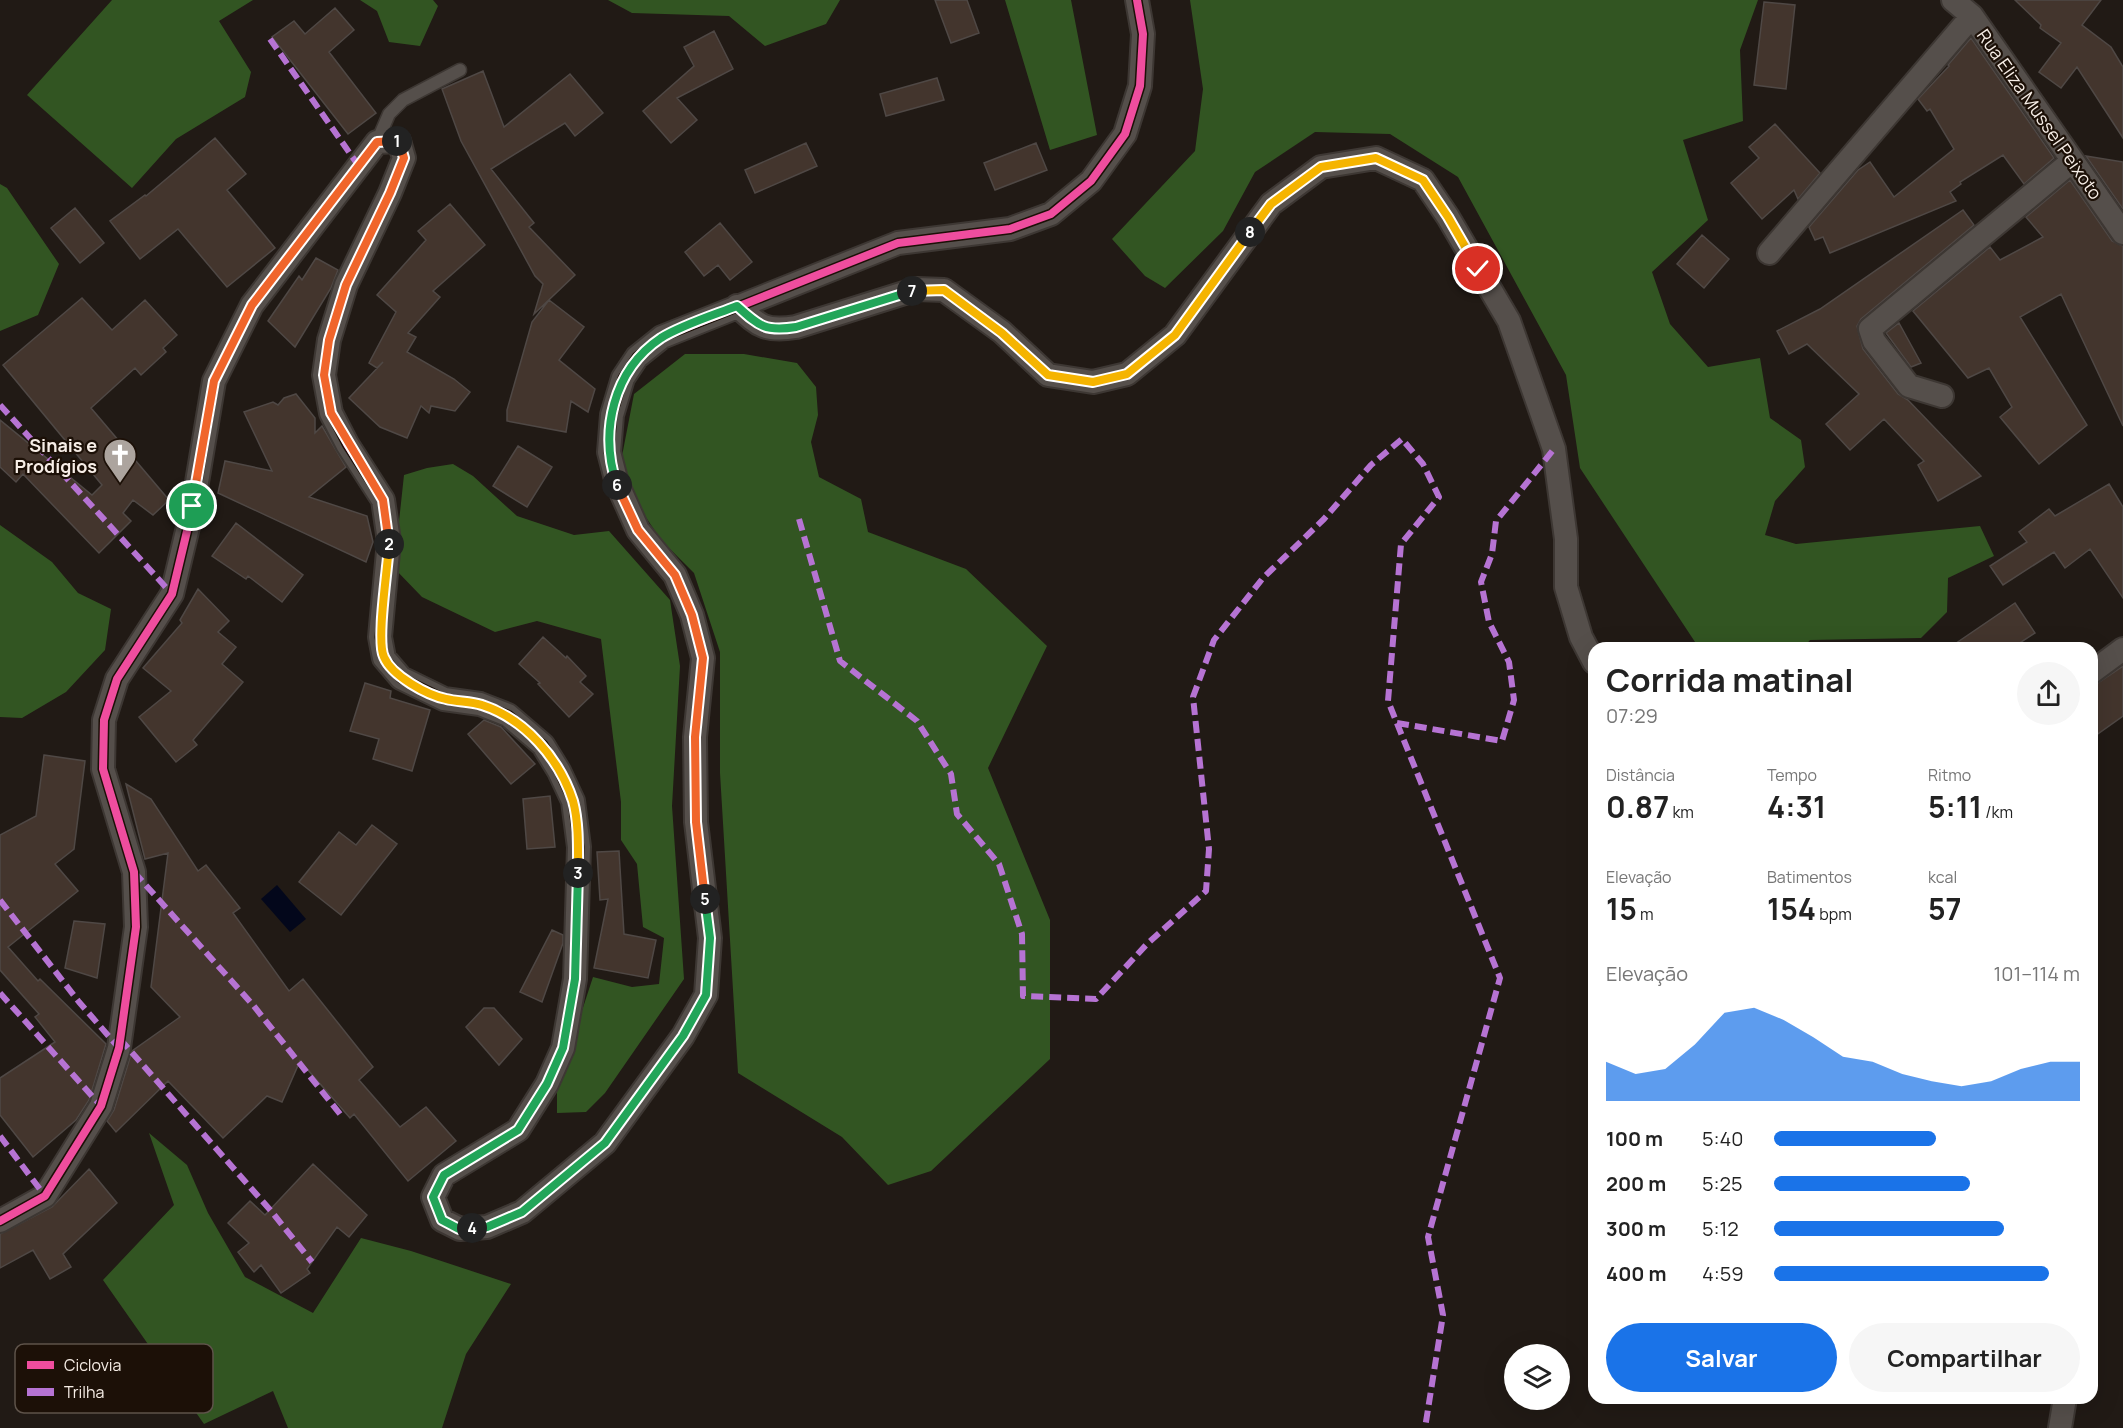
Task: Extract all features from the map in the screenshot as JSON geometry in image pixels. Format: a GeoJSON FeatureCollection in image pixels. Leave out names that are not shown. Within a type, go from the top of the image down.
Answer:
{"type":"FeatureCollection","features":[{"type":"Feature","properties":{"kind":"street"},"geometry":{"type":"LineString","coordinates":[[0,1221],[45,1196],[101,1106],[119,1048],[136,927],[134,872],[103,769],[104,720],[117,679],[171,594],[192,506],[214,381],[252,305],[377,142],[399,141],[404,158],[390,193],[346,285],[329,340],[324,375],[331,413],[383,500],[390,541],[380,637],[384,657],[401,678],[444,699],[480,704],[508,715],[543,745],[559,771],[573,801],[579,847],[575,979],[563,1048],[547,1084],[518,1130],[444,1175],[433,1197],[442,1220],[459,1229],[487,1227],[522,1212],[605,1143],[683,1036],[706,995],[710,938],[696,822],[695,737],[703,658],[692,615],[675,575],[638,530],[616,483],[609,452],[612,415],[622,378],[638,357],[662,337],[898,243],[1010,229],[1051,214],[1091,181],[1125,134],[1140,86],[1143,34],[1137,0]]}},
{"type":"Feature","properties":{"kind":"street","name":"Rua Eliza Mussel Peixoto"},"geometry":{"type":"LineString","coordinates":[[1953,0],[1972,16],[2071,162],[2123,232]]}},
{"type":"Feature","properties":{"kind":"street"},"geometry":{"type":"LineString","coordinates":[[1769,253],[1972,16]]}},
{"type":"Feature","properties":{"kind":"street"},"geometry":{"type":"LineString","coordinates":[[737,306],[759,326],[777,330],[796,327],[917,289],[944,290],[1002,333],[1048,375],[1093,382],[1127,374],[1175,335],[1271,204],[1321,167],[1376,158],[1423,180],[1448,217],[1509,321],[1554,449],[1566,539],[1566,588],[1581,637],[1588,650]]}},
{"type":"Feature","properties":{"kind":"street"},"geometry":{"type":"LineString","coordinates":[[1942,396],[1909,386],[1874,341],[1870,329],[2071,162]]}},
{"type":"Feature","properties":{"kind":"street"},"geometry":{"type":"LineString","coordinates":[[2098,668],[2123,649]]}},
{"type":"Feature","properties":{"kind":"street"},"geometry":{"type":"LineString","coordinates":[[2060,1428],[2064,1404]]}},
{"type":"Feature","properties":{"kind":"lane"},"geometry":{"type":"LineString","coordinates":[[377,142],[389,114],[403,100],[460,70]]}},
{"type":"Feature","properties":{"kind":"green space"},"geometry":{"type":"Polygon","coordinates":[[[112,0],[253,0],[219,21],[251,72],[245,97],[176,139],[132,188],[27,95],[112,0]]]}},
{"type":"Feature","properties":{"kind":"green space"},"geometry":{"type":"Polygon","coordinates":[[[360,0],[433,0],[438,6],[420,46],[389,42],[377,11],[360,0]]]}},
{"type":"Feature","properties":{"kind":"green space"},"geometry":{"type":"Polygon","coordinates":[[[608,0],[840,0],[826,24],[765,46],[729,16],[632,13],[608,0]]]}},
{"type":"Feature","properties":{"kind":"green space"},"geometry":{"type":"Polygon","coordinates":[[[1005,0],[1071,0],[1097,135],[1050,150],[1005,0]]]}},
{"type":"Feature","properties":{"kind":"green space"},"geometry":{"type":"Polygon","coordinates":[[[1190,0],[1758,0],[1740,50],[1743,121],[1683,140],[1708,220],[1652,272],[1670,324],[1708,367],[1760,358],[1770,418],[1801,440],[1805,467],[1775,501],[1765,535],[1796,544],[1980,526],[1994,556],[1948,578],[1947,612],[1921,638],[1810,640],[1808,642],[1695,642],[1580,468],[1566,375],[1458,177],[1390,134],[1315,132],[1255,172],[1223,231],[1165,288],[1145,276],[1112,239],[1195,151],[1203,89],[1190,0]]]}},
{"type":"Feature","properties":{"kind":"green space"},"geometry":{"type":"Polygon","coordinates":[[[0,184],[7,188],[59,264],[38,315],[0,331],[0,184]]]}},
{"type":"Feature","properties":{"kind":"green space"},"geometry":{"type":"Polygon","coordinates":[[[685,354],[744,354],[797,363],[816,387],[818,415],[811,442],[819,477],[861,499],[868,532],[966,569],[1047,646],[988,768],[1050,920],[1050,1059],[931,1171],[888,1185],[842,1137],[738,1073],[720,773],[720,652],[694,573],[661,540],[633,498],[622,456],[634,394],[685,354]]]}},
{"type":"Feature","properties":{"kind":"green space"},"geometry":{"type":"Polygon","coordinates":[[[453,464],[473,476],[517,516],[574,535],[609,531],[670,600],[680,666],[672,806],[684,979],[605,1093],[586,1112],[557,1113],[557,1087],[593,977],[632,987],[659,984],[664,938],[643,927],[637,864],[621,840],[621,802],[601,639],[537,621],[495,632],[422,597],[394,568],[404,475],[453,464]]]}},
{"type":"Feature","properties":{"kind":"green space"},"geometry":{"type":"Polygon","coordinates":[[[0,525],[52,562],[78,593],[111,609],[105,650],[66,692],[22,718],[0,717],[0,525]]]}},
{"type":"Feature","properties":{"kind":"green space"},"geometry":{"type":"Polygon","coordinates":[[[149,1133],[187,1165],[208,1213],[245,1277],[313,1313],[361,1238],[411,1251],[511,1284],[466,1354],[442,1428],[288,1428],[273,1391],[204,1424],[196,1413],[213,1413],[213,1344],[148,1344],[103,1280],[174,1205],[149,1133]]]}},
{"type":"Feature","properties":{"kind":"water"},"geometry":{"type":"Polygon","coordinates":[[[277,885],[306,919],[290,932],[261,899],[277,885]]]}},
{"type":"Feature","properties":{"kind":"building"},"geometry":{"type":"Polygon","coordinates":[[[935,0],[967,0],[979,33],[951,43],[935,0]]]}},
{"type":"Feature","properties":{"kind":"building"},"geometry":{"type":"Polygon","coordinates":[[[2015,0],[2101,0],[2082,25],[2111,47],[2123,67],[2123,138],[2077,67],[2061,88],[2039,72],[2061,43],[2040,28],[2041,25],[2015,0]]]}},
{"type":"Feature","properties":{"kind":"building"},"geometry":{"type":"Polygon","coordinates":[[[1764,2],[1795,5],[1786,89],[1754,85],[1764,2]]]}},
{"type":"Feature","properties":{"kind":"building"},"geometry":{"type":"Polygon","coordinates":[[[335,8],[354,30],[329,52],[376,113],[348,134],[272,37],[294,21],[305,34],[335,8]]]}},
{"type":"Feature","properties":{"kind":"building"},"geometry":{"type":"Polygon","coordinates":[[[714,31],[733,69],[677,98],[697,120],[671,143],[643,111],[694,66],[684,47],[714,31]]]}},
{"type":"Feature","properties":{"kind":"building"},"geometry":{"type":"Polygon","coordinates":[[[1971,38],[2054,158],[2024,184],[2003,155],[1960,182],[1961,184],[1950,192],[1956,201],[1830,253],[1823,237],[1815,240],[1809,227],[1858,170],[1870,162],[1894,197],[1954,149],[1930,109],[1927,111],[1918,99],[1971,38]]]}},
{"type":"Feature","properties":{"kind":"building"},"geometry":{"type":"Polygon","coordinates":[[[483,71],[504,127],[570,74],[603,113],[575,136],[565,123],[491,169],[534,223],[529,227],[575,275],[534,314],[543,284],[535,276],[461,141],[442,89],[483,71]]]}},
{"type":"Feature","properties":{"kind":"building"},"geometry":{"type":"Polygon","coordinates":[[[937,78],[944,100],[886,116],[880,94],[937,78]]]}},
{"type":"Feature","properties":{"kind":"building"},"geometry":{"type":"Polygon","coordinates":[[[1775,124],[1820,173],[1798,199],[1794,190],[1762,219],[1731,183],[1759,158],[1749,147],[1775,124]]]}},
{"type":"Feature","properties":{"kind":"building"},"geometry":{"type":"Polygon","coordinates":[[[215,138],[246,174],[227,190],[275,248],[227,287],[178,229],[140,259],[110,221],[146,196],[215,138]]]}},
{"type":"Feature","properties":{"kind":"building"},"geometry":{"type":"Polygon","coordinates":[[[806,143],[817,166],[755,193],[745,170],[806,143]]]}},
{"type":"Feature","properties":{"kind":"building"},"geometry":{"type":"Polygon","coordinates":[[[1036,143],[1047,170],[995,190],[984,163],[1036,143]]]}},
{"type":"Feature","properties":{"kind":"building"},"geometry":{"type":"Polygon","coordinates":[[[2086,156],[2123,162],[2123,209],[2086,156]]]}},
{"type":"Feature","properties":{"kind":"building"},"geometry":{"type":"Polygon","coordinates":[[[2070,180],[2112,241],[2123,246],[2123,426],[2061,294],[2020,317],[2087,425],[2039,464],[2000,417],[2012,407],[1989,368],[1968,378],[1913,311],[1990,247],[2000,260],[2043,237],[2026,217],[2070,180]]]}},
{"type":"Feature","properties":{"kind":"building"},"geometry":{"type":"Polygon","coordinates":[[[450,204],[485,245],[433,291],[440,297],[408,333],[416,337],[407,352],[454,379],[470,392],[455,411],[431,406],[429,413],[421,406],[407,438],[380,427],[349,398],[383,362],[377,368],[369,363],[396,312],[377,295],[426,240],[418,231],[450,204]]]}},
{"type":"Feature","properties":{"kind":"building"},"geometry":{"type":"Polygon","coordinates":[[[75,208],[104,243],[80,263],[51,228],[75,208]]]}},
{"type":"Feature","properties":{"kind":"building"},"geometry":{"type":"Polygon","coordinates":[[[1963,210],[1974,225],[1861,319],[1857,326],[1863,349],[1898,394],[1908,400],[1981,476],[1938,501],[1918,465],[1924,461],[1884,419],[1850,450],[1826,424],[1859,394],[1807,344],[1789,354],[1777,331],[1820,309],[1963,210]]]}},
{"type":"Feature","properties":{"kind":"building"},"geometry":{"type":"Polygon","coordinates":[[[720,223],[752,262],[730,280],[718,265],[704,276],[685,252],[720,223]]]}},
{"type":"Feature","properties":{"kind":"building"},"geometry":{"type":"Polygon","coordinates":[[[1702,235],[1729,259],[1704,288],[1677,264],[1702,235]]]}},
{"type":"Feature","properties":{"kind":"building"},"geometry":{"type":"Polygon","coordinates":[[[316,258],[338,270],[331,288],[295,347],[268,321],[299,276],[302,280],[316,258]]]}},
{"type":"Feature","properties":{"kind":"building"},"geometry":{"type":"Polygon","coordinates":[[[82,298],[112,330],[145,300],[177,335],[163,348],[166,352],[141,375],[135,368],[91,408],[169,500],[153,515],[133,500],[123,513],[131,521],[99,553],[23,474],[16,482],[0,467],[0,420],[92,495],[102,485],[3,365],[82,298]]]}},
{"type":"Feature","properties":{"kind":"building"},"geometry":{"type":"Polygon","coordinates":[[[549,300],[584,327],[559,360],[595,389],[588,412],[571,401],[566,432],[507,421],[507,410],[532,322],[549,300]]]}},
{"type":"Feature","properties":{"kind":"building"},"geometry":{"type":"Polygon","coordinates":[[[1899,323],[1921,363],[1911,367],[1886,333],[1899,323]]]}},
{"type":"Feature","properties":{"kind":"building"},"geometry":{"type":"Polygon","coordinates":[[[296,394],[315,418],[315,433],[322,426],[346,467],[309,497],[367,516],[373,542],[366,562],[218,493],[225,461],[272,471],[244,412],[273,402],[278,405],[284,398],[296,394]]]}},
{"type":"Feature","properties":{"kind":"building"},"geometry":{"type":"Polygon","coordinates":[[[518,446],[552,467],[527,507],[493,486],[518,446]]]}},
{"type":"Feature","properties":{"kind":"building"},"geometry":{"type":"Polygon","coordinates":[[[2109,484],[2123,507],[2123,598],[2090,549],[2065,568],[2054,552],[2003,585],[1990,566],[2027,542],[2019,532],[2049,509],[2055,516],[2109,484]]]}},
{"type":"Feature","properties":{"kind":"building"},"geometry":{"type":"Polygon","coordinates":[[[236,523],[303,575],[282,602],[248,576],[246,579],[212,556],[236,523]]]}},
{"type":"Feature","properties":{"kind":"building"},"geometry":{"type":"Polygon","coordinates":[[[198,589],[229,621],[218,632],[236,647],[222,664],[243,682],[193,740],[197,745],[176,762],[139,717],[171,691],[143,668],[182,623],[180,620],[198,589]]]}},
{"type":"Feature","properties":{"kind":"building"},"geometry":{"type":"Polygon","coordinates":[[[2015,603],[2035,633],[2021,642],[1958,642],[2015,603]]]}},
{"type":"Feature","properties":{"kind":"building"},"geometry":{"type":"Polygon","coordinates":[[[543,637],[566,658],[567,656],[586,676],[580,682],[593,694],[569,717],[538,684],[540,683],[519,664],[543,637]]]}},
{"type":"Feature","properties":{"kind":"building"},"geometry":{"type":"Polygon","coordinates":[[[2123,666],[2123,716],[2098,734],[2098,683],[2123,666]]]}},
{"type":"Feature","properties":{"kind":"building"},"geometry":{"type":"Polygon","coordinates":[[[365,683],[391,691],[390,698],[430,710],[412,771],[373,759],[379,739],[350,731],[365,683]]]}},
{"type":"Feature","properties":{"kind":"building"},"geometry":{"type":"Polygon","coordinates":[[[484,720],[501,727],[535,764],[511,784],[468,734],[484,720]]]}},
{"type":"Feature","properties":{"kind":"building"},"geometry":{"type":"Polygon","coordinates":[[[44,755],[85,761],[74,849],[55,864],[78,891],[8,947],[38,981],[40,979],[106,1044],[89,1100],[76,1120],[33,1157],[0,1115],[0,1078],[55,1042],[35,1017],[39,1014],[0,970],[0,835],[36,816],[44,755]]]}},
{"type":"Feature","properties":{"kind":"building"},"geometry":{"type":"Polygon","coordinates":[[[126,784],[151,799],[198,871],[206,865],[240,908],[233,913],[289,991],[303,979],[373,1067],[359,1080],[400,1127],[426,1107],[456,1141],[408,1181],[354,1114],[350,1118],[300,1061],[282,1102],[267,1096],[223,1138],[168,1081],[116,1132],[107,1121],[114,1110],[132,1051],[180,1017],[151,987],[168,853],[145,859],[126,784]]]}},
{"type":"Feature","properties":{"kind":"building"},"geometry":{"type":"Polygon","coordinates":[[[550,796],[555,847],[527,849],[523,799],[550,796]]]}},
{"type":"Feature","properties":{"kind":"building"},"geometry":{"type":"Polygon","coordinates":[[[372,825],[397,844],[341,915],[299,882],[339,832],[356,845],[372,825]]]}},
{"type":"Feature","properties":{"kind":"building"},"geometry":{"type":"Polygon","coordinates":[[[619,851],[624,934],[656,940],[648,978],[594,968],[608,899],[600,900],[597,852],[619,851]]]}},
{"type":"Feature","properties":{"kind":"building"},"geometry":{"type":"Polygon","coordinates":[[[74,921],[105,924],[97,978],[65,968],[74,921]]]}},
{"type":"Feature","properties":{"kind":"building"},"geometry":{"type":"Polygon","coordinates":[[[552,930],[563,935],[563,943],[542,1002],[520,992],[552,930]]]}},
{"type":"Feature","properties":{"kind":"building"},"geometry":{"type":"Polygon","coordinates":[[[484,1008],[494,1008],[522,1039],[499,1065],[466,1027],[484,1008]]]}},
{"type":"Feature","properties":{"kind":"building"},"geometry":{"type":"Polygon","coordinates":[[[313,1164],[367,1215],[349,1237],[337,1227],[307,1269],[310,1273],[281,1293],[261,1265],[254,1272],[238,1252],[249,1243],[228,1223],[250,1201],[265,1215],[313,1164]]]}},
{"type":"Feature","properties":{"kind":"building"},"geometry":{"type":"Polygon","coordinates":[[[89,1169],[117,1203],[63,1254],[71,1267],[50,1279],[33,1250],[0,1268],[0,1234],[52,1207],[89,1169]]]}},
{"type":"Feature","properties":{"kind":"marked path"},"geometry":{"type":"LineString","coordinates":[[270,39],[358,165]]}},
{"type":"Feature","properties":{"kind":"marked path"},"geometry":{"type":"LineString","coordinates":[[0,405],[172,594]]}},
{"type":"Feature","properties":{"kind":"marked path"},"geometry":{"type":"LineString","coordinates":[[799,519],[840,661],[917,721],[951,774],[957,814],[999,864],[1022,934],[1023,996],[1096,999],[1147,944],[1206,891],[1209,849],[1193,697],[1214,640],[1263,578],[1324,519],[1371,465],[1402,439],[1423,464],[1439,497],[1401,544],[1388,701],[1500,978],[1428,1237],[1443,1315],[1425,1428]]}},
{"type":"Feature","properties":{"kind":"marked path"},"geometry":{"type":"LineString","coordinates":[[1397,723],[1502,741],[1514,700],[1509,662],[1489,622],[1481,582],[1492,554],[1496,521],[1554,449]]}},
{"type":"Feature","properties":{"kind":"marked path"},"geometry":{"type":"LineString","coordinates":[[134,872],[253,1005],[340,1114]]}},
{"type":"Feature","properties":{"kind":"marked path"},"geometry":{"type":"LineString","coordinates":[[0,900],[79,1002],[119,1048]]}},
{"type":"Feature","properties":{"kind":"marked path"},"geometry":{"type":"LineString","coordinates":[[0,993],[101,1106]]}},
{"type":"Feature","properties":{"kind":"marked path"},"geometry":{"type":"LineString","coordinates":[[120,1039],[271,1211],[312,1262]]}},
{"type":"Feature","properties":{"kind":"marked path"},"geometry":{"type":"LineString","coordinates":[[0,1136],[45,1196]]}},
{"type":"Feature","properties":{"kind":"cycle path"},"geometry":{"type":"LineString","coordinates":[[0,1221],[45,1196],[101,1106],[119,1048],[136,927],[134,872],[103,769],[104,720],[117,679],[172,594],[193,506],[214,381],[252,305],[377,142],[399,141],[404,158],[390,193],[346,285],[329,340],[324,375],[331,413],[347,444],[383,500],[389,541],[380,637],[384,658],[401,678],[444,699],[480,704],[508,715],[543,745],[559,771],[573,801],[579,847],[575,979],[563,1048],[547,1084],[518,1130],[444,1175],[433,1197],[442,1220],[460,1229],[487,1227],[522,1212],[605,1143],[683,1036],[706,995],[710,938],[696,822],[695,737],[703,658],[692,615],[675,575],[638,530],[617,483],[609,452],[612,415],[623,378],[637,357],[662,337],[898,243],[1010,229],[1051,214],[1091,181],[1125,134],[1140,86],[1143,34],[1137,0]]}},
{"type":"Feature","properties":{"kind":"place","name":"Sinais e Prodígios"},"geometry":{"type":"Point","coordinates":[120,484]}},
{"type":"Feature","properties":{"kind":"route"},"geometry":{"type":"LineString","coordinates":[[192,506],[214,381],[252,305],[377,142],[399,141],[404,158],[390,193],[346,285],[329,340],[324,375],[331,413],[347,444],[383,500],[390,541],[380,637],[384,657],[401,678],[444,699],[480,704],[508,715],[543,745],[559,771],[573,801],[579,847],[575,979],[563,1048],[547,1084],[518,1130],[444,1175],[433,1197],[442,1220],[459,1229],[487,1227],[522,1212],[605,1143],[683,1036],[706,995],[710,938],[696,822],[695,737],[703,658],[692,615],[675,575],[638,530],[616,483],[609,452],[612,415],[622,378],[638,357],[662,337],[737,306],[759,326],[777,330],[796,327],[917,289],[944,290],[1002,333],[1048,375],[1093,382],[1127,374],[1175,335],[1271,204],[1321,167],[1376,158],[1423,180],[1448,217],[1478,269]]}}]}
